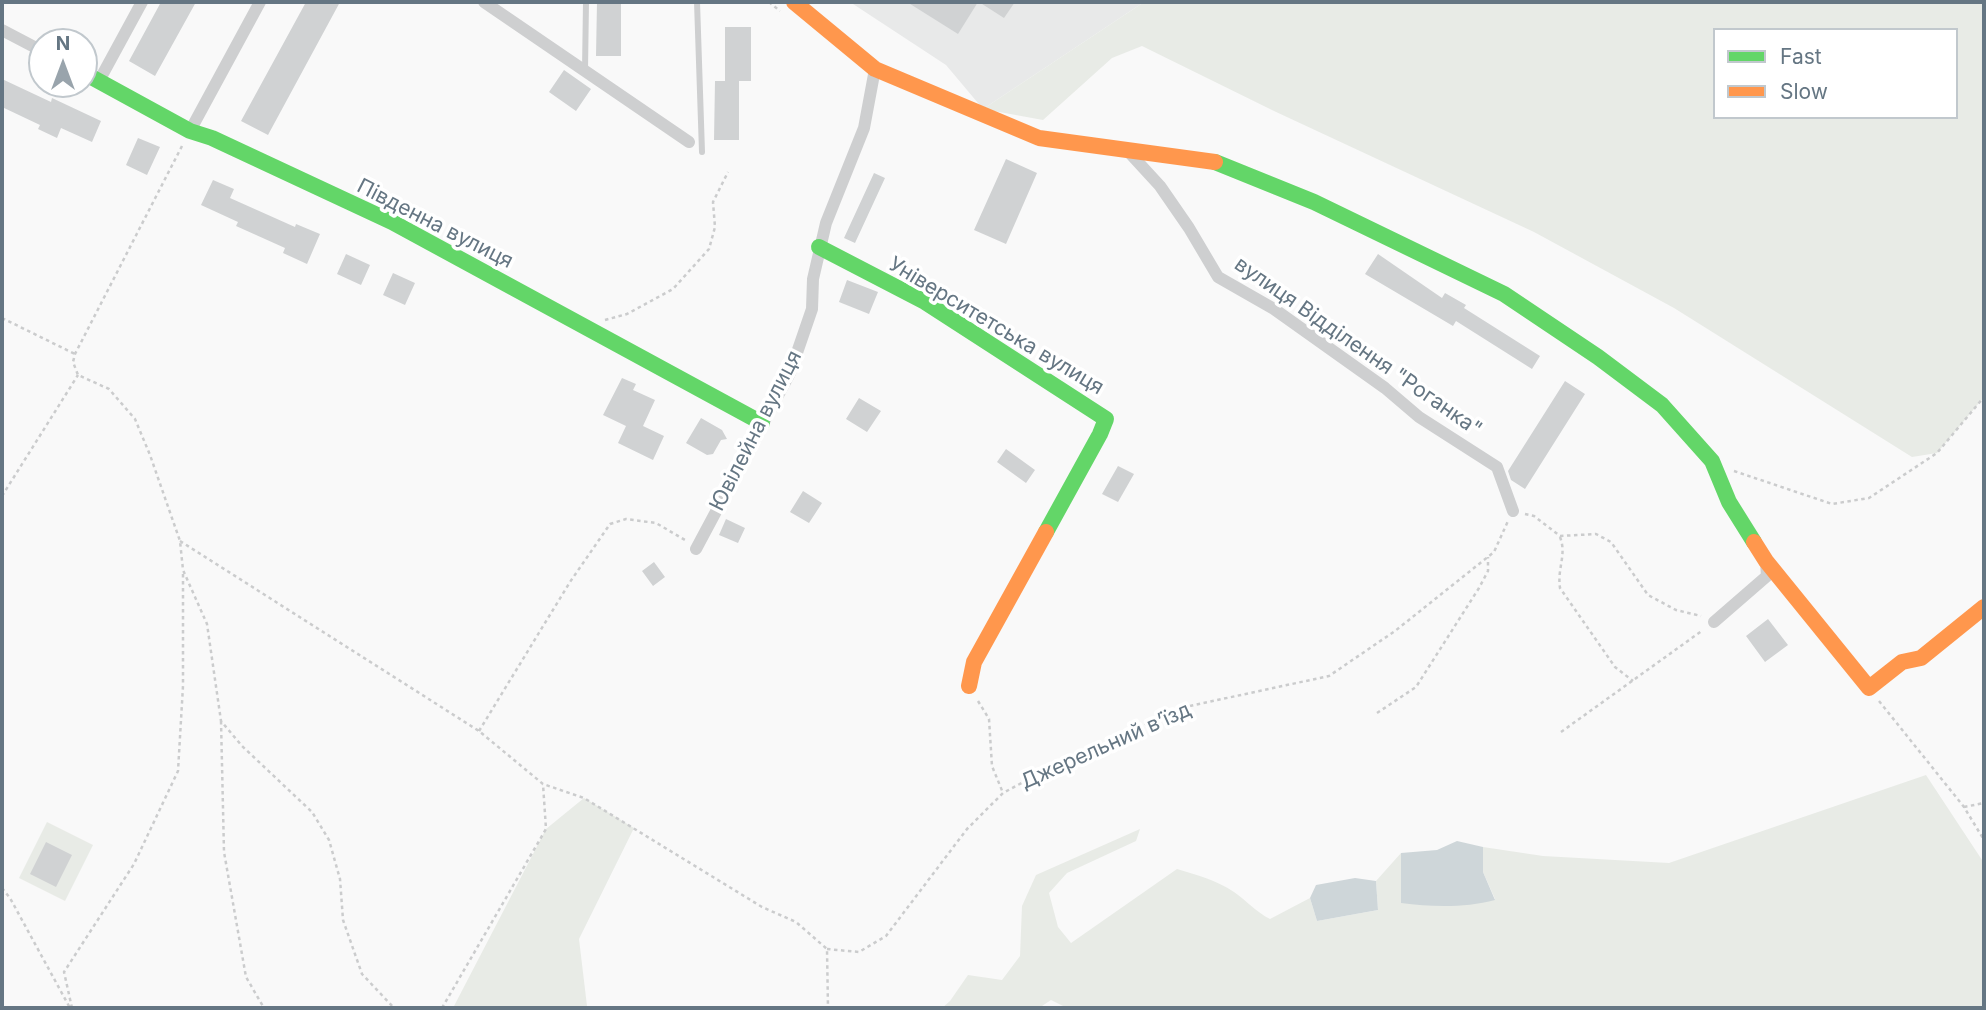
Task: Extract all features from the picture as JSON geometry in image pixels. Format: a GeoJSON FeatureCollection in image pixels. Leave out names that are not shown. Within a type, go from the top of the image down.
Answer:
{"type":"FeatureCollection","features":[{"type":"Feature","properties":{"kind":"street"},"geometry":{"type":"LineString","coordinates":[[99,81],[142,2]]}},
{"type":"Feature","properties":{"kind":"street"},"geometry":{"type":"LineString","coordinates":[[190,131],[260,2]]}},
{"type":"Feature","properties":{"kind":"street"},"geometry":{"type":"LineString","coordinates":[[484,2],[689,142]]}},
{"type":"Feature","properties":{"kind":"street"},"geometry":{"type":"LineString","coordinates":[[793,2],[875,69],[1039,138],[1212,161],[1314,202],[1504,294],[1598,357],[1662,405],[1712,461],[1729,502],[1766,561],[1869,688],[1902,662],[1921,657],[1984,607]]}},
{"type":"Feature","properties":{"kind":"street"},"geometry":{"type":"LineString","coordinates":[[2,30],[28,44]]}},
{"type":"Feature","properties":{"kind":"street","name":"Ювілейна вулиця"},"geometry":{"type":"LineString","coordinates":[[696,548],[790,373],[812,309],[813,279],[819,247],[864,128],[875,69]]}},
{"type":"Feature","properties":{"kind":"street","name":"Південна вулиця"},"geometry":{"type":"LineString","coordinates":[[99,81],[190,131],[212,138],[392,222],[762,423]]}},
{"type":"Feature","properties":{"kind":"street","name":"вулиця Відділення \"Роганка\""},"geometry":{"type":"LineString","coordinates":[[1126,149],[1160,186],[1218,277],[1273,309],[1385,388],[1419,417],[1497,467],[1513,511]]}},
{"type":"Feature","properties":{"kind":"street","name":"Університетська вулиця"},"geometry":{"type":"LineString","coordinates":[[819,247],[925,302],[1106,419],[974,662],[969,686]]}},
{"type":"Feature","properties":{"kind":"street"},"geometry":{"type":"LineString","coordinates":[[1714,622],[1767,576],[1766,561]]}},
{"type":"Feature","properties":{"kind":"lane"},"geometry":{"type":"LineString","coordinates":[[585,72],[586,2]]}},
{"type":"Feature","properties":{"kind":"lane"},"geometry":{"type":"LineString","coordinates":[[697,2],[702,152]]}},
{"type":"Feature","properties":{"kind":"path"},"geometry":{"type":"LineString","coordinates":[[71,1008],[64,972],[134,864],[178,771],[183,686],[183,570],[180,541],[135,419],[109,389],[78,375],[74,362],[75,354],[190,131]]}},
{"type":"Feature","properties":{"kind":"path"},"geometry":{"type":"LineString","coordinates":[[592,330],[607,318],[628,314],[673,289],[709,249],[715,227],[713,202],[728,172]]}},
{"type":"Feature","properties":{"kind":"path"},"geometry":{"type":"LineString","coordinates":[[2,318],[75,354]]}},
{"type":"Feature","properties":{"kind":"path"},"geometry":{"type":"LineString","coordinates":[[2,496],[78,375]]}},
{"type":"Feature","properties":{"kind":"path"},"geometry":{"type":"LineString","coordinates":[[1712,461],[1753,479],[1832,504],[1869,498],[1937,453],[1984,397]]}},
{"type":"Feature","properties":{"kind":"path"},"geometry":{"type":"LineString","coordinates":[[1513,511],[1534,516],[1560,536],[1564,548],[1558,575],[1560,588],[1615,667],[1633,681]]}},
{"type":"Feature","properties":{"kind":"path","name":"Джерельний в’їзд"},"geometry":{"type":"LineString","coordinates":[[827,949],[859,952],[886,936],[967,829],[1003,793],[1053,766],[1185,707],[1329,676],[1395,631],[1494,552],[1513,511]]}},
{"type":"Feature","properties":{"kind":"path"},"geometry":{"type":"LineString","coordinates":[[479,731],[570,582],[610,524],[626,519],[656,523],[681,536],[696,548]]}},
{"type":"Feature","properties":{"kind":"path"},"geometry":{"type":"LineString","coordinates":[[1560,536],[1596,534],[1611,542],[1648,595],[1676,610],[1714,622]]}},
{"type":"Feature","properties":{"kind":"path"},"geometry":{"type":"LineString","coordinates":[[180,541],[479,731],[543,785],[584,798],[762,907],[796,922],[827,949],[828,1008]]}},
{"type":"Feature","properties":{"kind":"path"},"geometry":{"type":"LineString","coordinates":[[1377,713],[1416,687],[1479,588],[1488,570],[1488,557]]}},
{"type":"Feature","properties":{"kind":"path"},"geometry":{"type":"LineString","coordinates":[[183,570],[207,624],[221,722],[224,852],[246,977],[264,1008]]}},
{"type":"Feature","properties":{"kind":"path"},"geometry":{"type":"LineString","coordinates":[[1561,732],[1714,622]]}},
{"type":"Feature","properties":{"kind":"path"},"geometry":{"type":"LineString","coordinates":[[969,686],[989,719],[992,766],[1003,793]]}},
{"type":"Feature","properties":{"kind":"path"},"geometry":{"type":"LineString","coordinates":[[1869,688],[1964,807],[1984,840]]}},
{"type":"Feature","properties":{"kind":"path"},"geometry":{"type":"LineString","coordinates":[[221,722],[242,746],[312,811],[330,840],[340,879],[343,920],[362,974],[394,1008]]}},
{"type":"Feature","properties":{"kind":"path"},"geometry":{"type":"LineString","coordinates":[[442,1008],[546,829],[543,785]]}},
{"type":"Feature","properties":{"kind":"path"},"geometry":{"type":"LineString","coordinates":[[1964,807],[1984,803]]}},
{"type":"Feature","properties":{"kind":"path"},"geometry":{"type":"LineString","coordinates":[[2,888],[71,1008]]}},
{"type":"Feature","properties":{"kind":"shaded area"},"geometry":{"type":"Polygon","coordinates":[[[850,2],[1144,2],[983,109],[946,65],[850,2]]]}},
{"type":"Feature","properties":{"kind":"shaded area"},"geometry":{"type":"Polygon","coordinates":[[[1144,2],[1984,2],[1984,397],[1937,453],[1912,457],[1674,308],[1534,232],[1274,111],[1142,46],[1112,58],[1043,120],[983,109],[1144,2]]]}},
{"type":"Feature","properties":{"kind":"shaded area"},"geometry":{"type":"Polygon","coordinates":[[[1926,775],[1984,863],[1984,1008],[1067,1008],[1051,1000],[1039,1008],[942,1008],[968,975],[1002,980],[1020,956],[1022,906],[1036,875],[1140,829],[1136,841],[1067,873],[1049,893],[1058,927],[1071,943],[1177,869],[1227,888],[1270,919],[1310,898],[1317,921],[1378,910],[1376,881],[1401,853],[1401,903],[1495,899],[1483,872],[1483,847],[1543,856],[1669,863],[1926,775]]]}},
{"type":"Feature","properties":{"kind":"shaded area"},"geometry":{"type":"Polygon","coordinates":[[[584,798],[634,828],[579,939],[587,1006],[453,1008],[546,829],[584,798]]]}},
{"type":"Feature","properties":{"kind":"shaded area"},"geometry":{"type":"Polygon","coordinates":[[[47,822],[93,845],[65,901],[19,878],[47,822]]]}},
{"type":"Feature","properties":{"kind":"shaded area"},"geometry":{"type":"Polygon","coordinates":[[[1457,841],[1483,847],[1483,872],[1495,900],[1448,906],[1401,903],[1401,853],[1437,850],[1457,841]]]}},
{"type":"Feature","properties":{"kind":"shaded area"},"geometry":{"type":"Polygon","coordinates":[[[1355,878],[1376,881],[1378,910],[1317,921],[1310,898],[1316,885],[1355,878]]]}},
{"type":"Feature","properties":{"kind":"building"},"geometry":{"type":"Polygon","coordinates":[[[161,2],[196,2],[155,76],[129,61],[161,2]]]}},
{"type":"Feature","properties":{"kind":"building"},"geometry":{"type":"Polygon","coordinates":[[[306,2],[340,2],[268,135],[241,121],[306,2]]]}},
{"type":"Feature","properties":{"kind":"building"},"geometry":{"type":"Polygon","coordinates":[[[597,2],[621,2],[621,56],[596,56],[597,2]]]}},
{"type":"Feature","properties":{"kind":"building"},"geometry":{"type":"Polygon","coordinates":[[[907,2],[978,2],[958,34],[907,2]]]}},
{"type":"Feature","properties":{"kind":"building"},"geometry":{"type":"Polygon","coordinates":[[[979,2],[1015,2],[1004,18],[979,2]]]}},
{"type":"Feature","properties":{"kind":"building"},"geometry":{"type":"Polygon","coordinates":[[[725,27],[751,27],[751,81],[739,81],[739,140],[714,140],[715,81],[725,81],[725,27]]]}},
{"type":"Feature","properties":{"kind":"building"},"geometry":{"type":"Polygon","coordinates":[[[564,70],[591,89],[576,111],[549,92],[564,70]]]}},
{"type":"Feature","properties":{"kind":"building"},"geometry":{"type":"Polygon","coordinates":[[[2,79],[28,91],[28,98],[42,98],[51,102],[52,98],[101,121],[92,142],[61,128],[57,138],[38,129],[40,125],[2,107],[2,79]]]}},
{"type":"Feature","properties":{"kind":"building"},"geometry":{"type":"Polygon","coordinates":[[[138,138],[160,147],[147,175],[126,165],[138,138]]]}},
{"type":"Feature","properties":{"kind":"building"},"geometry":{"type":"Polygon","coordinates":[[[1006,159],[1037,173],[1006,244],[974,230],[1006,159]]]}},
{"type":"Feature","properties":{"kind":"building"},"geometry":{"type":"Polygon","coordinates":[[[874,173],[885,178],[855,243],[844,238],[874,173]]]}},
{"type":"Feature","properties":{"kind":"building"},"geometry":{"type":"Polygon","coordinates":[[[213,180],[234,189],[230,198],[295,227],[296,224],[320,234],[307,264],[283,253],[285,248],[236,226],[238,222],[201,205],[213,180]]]}},
{"type":"Feature","properties":{"kind":"building"},"geometry":{"type":"Polygon","coordinates":[[[346,254],[370,265],[361,285],[337,274],[346,254]]]}},
{"type":"Feature","properties":{"kind":"building"},"geometry":{"type":"Polygon","coordinates":[[[1378,254],[1442,298],[1445,293],[1466,305],[1464,308],[1540,356],[1532,369],[1456,321],[1453,326],[1365,274],[1378,254]]]}},
{"type":"Feature","properties":{"kind":"building"},"geometry":{"type":"Polygon","coordinates":[[[393,273],[415,283],[405,305],[383,295],[393,273]]]}},
{"type":"Feature","properties":{"kind":"building"},"geometry":{"type":"Polygon","coordinates":[[[847,280],[878,292],[869,314],[839,302],[847,280]]]}},
{"type":"Feature","properties":{"kind":"building"},"geometry":{"type":"Polygon","coordinates":[[[622,378],[636,384],[633,390],[655,400],[643,426],[664,436],[653,460],[618,443],[626,426],[603,415],[622,378]]]}},
{"type":"Feature","properties":{"kind":"building"},"geometry":{"type":"Polygon","coordinates":[[[1565,381],[1585,394],[1525,489],[1511,480],[1508,471],[1565,381]]]}},
{"type":"Feature","properties":{"kind":"building"},"geometry":{"type":"Polygon","coordinates":[[[859,398],[881,411],[867,432],[846,419],[859,398]]]}},
{"type":"Feature","properties":{"kind":"building"},"geometry":{"type":"Polygon","coordinates":[[[701,418],[722,430],[727,439],[721,440],[713,454],[707,455],[686,443],[701,418]]]}},
{"type":"Feature","properties":{"kind":"building"},"geometry":{"type":"Polygon","coordinates":[[[1006,449],[1035,470],[1026,483],[997,462],[1006,449]]]}},
{"type":"Feature","properties":{"kind":"building"},"geometry":{"type":"Polygon","coordinates":[[[1118,466],[1134,474],[1118,502],[1102,494],[1118,466]]]}},
{"type":"Feature","properties":{"kind":"building"},"geometry":{"type":"Polygon","coordinates":[[[803,491],[822,503],[809,523],[790,512],[803,491]]]}},
{"type":"Feature","properties":{"kind":"building"},"geometry":{"type":"Polygon","coordinates":[[[726,519],[745,528],[738,543],[719,535],[726,519]]]}},
{"type":"Feature","properties":{"kind":"building"},"geometry":{"type":"Polygon","coordinates":[[[654,562],[665,577],[653,586],[642,571],[654,562]]]}},
{"type":"Feature","properties":{"kind":"building"},"geometry":{"type":"Polygon","coordinates":[[[1768,619],[1788,645],[1765,662],[1746,636],[1768,619]]]}},
{"type":"Feature","properties":{"kind":"building"},"geometry":{"type":"Polygon","coordinates":[[[46,842],[72,855],[56,887],[30,874],[46,842]]]}},
{"type":"Feature","properties":{"kind":"traffic: fast"},"geometry":{"type":"LineString","coordinates":[[98,81],[190,131],[212,138],[392,222],[762,423]]}},
{"type":"Feature","properties":{"kind":"traffic: fast"},"geometry":{"type":"LineString","coordinates":[[1215,162],[1314,202],[1504,294],[1598,357],[1662,405],[1712,461],[1729,502],[1754,542]]}},
{"type":"Feature","properties":{"kind":"traffic: fast"},"geometry":{"type":"LineString","coordinates":[[819,247],[925,302],[1106,419],[1046,532]]}},
{"type":"Feature","properties":{"kind":"traffic: slow"},"geometry":{"type":"LineString","coordinates":[[794,2],[875,69],[1039,138],[1215,162]]}},
{"type":"Feature","properties":{"kind":"traffic: slow"},"geometry":{"type":"LineString","coordinates":[[969,686],[974,662],[1046,532]]}},
{"type":"Feature","properties":{"kind":"traffic: slow"},"geometry":{"type":"LineString","coordinates":[[1754,542],[1766,561],[1869,688],[1902,662],[1921,658],[1984,607]]}}]}
